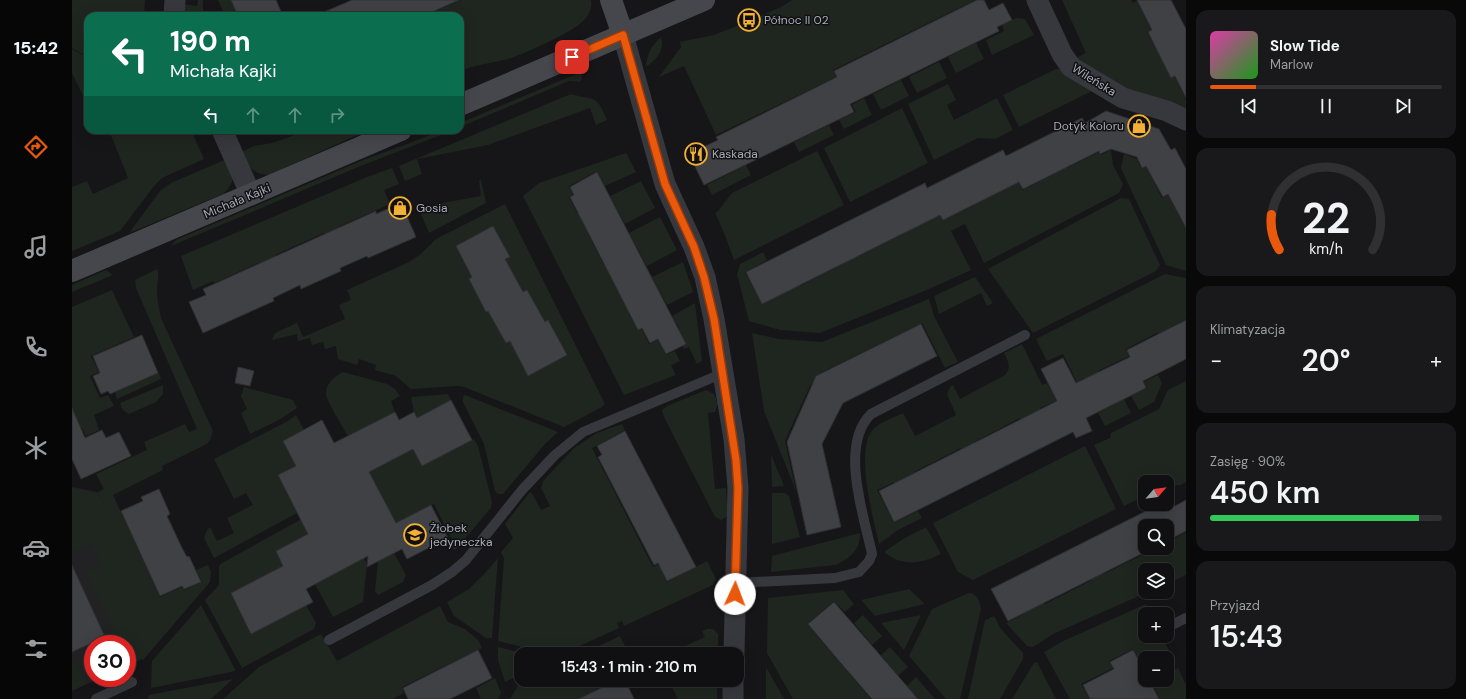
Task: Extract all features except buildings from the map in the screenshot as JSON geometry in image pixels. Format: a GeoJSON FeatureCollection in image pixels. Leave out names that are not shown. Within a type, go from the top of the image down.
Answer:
{"type":"FeatureCollection","features":[{"type":"Feature","properties":{"kind":"street"},"geometry":{"type":"LineString","coordinates":[[174,12],[175,0]]}},
{"type":"Feature","properties":{"kind":"street"},"geometry":{"type":"LineString","coordinates":[[610,0],[623,35],[665,184],[694,247],[704,277],[714,319],[734,439],[738,488],[734,647]]}},
{"type":"Feature","properties":{"kind":"street"},"geometry":{"type":"LineString","coordinates":[[464,103],[704,0]]}},
{"type":"Feature","properties":{"kind":"street","name":"Wileńska"},"geometry":{"type":"LineString","coordinates":[[1037,0],[1062,54],[1071,67],[1123,98],[1167,111],[1186,120]]}},
{"type":"Feature","properties":{"kind":"street"},"geometry":{"type":"LineString","coordinates":[[224,134],[251,195]]}},
{"type":"Feature","properties":{"kind":"street","name":"Michała Kajki"},"geometry":{"type":"LineString","coordinates":[[72,271],[392,134]]}},
{"type":"Feature","properties":{"kind":"street"},"geometry":{"type":"LineString","coordinates":[[733,687],[733,699]]}},
{"type":"Feature","properties":{"kind":"lane"},"geometry":{"type":"LineString","coordinates":[[736,583],[835,578],[853,574],[865,568],[872,554],[856,479],[854,457],[857,436],[864,421],[871,414],[1025,335]]}},
{"type":"Feature","properties":{"kind":"lane"},"geometry":{"type":"LineString","coordinates":[[329,640],[432,585],[452,572],[466,560],[522,490],[555,455],[583,432],[714,377],[724,376]]}},
{"type":"Feature","properties":{"kind":"lane"},"geometry":{"type":"LineString","coordinates":[[1174,624],[1186,618]]}},
{"type":"Feature","properties":{"kind":"lane"},"geometry":{"type":"LineString","coordinates":[[96,699],[121,687]]}},
{"type":"Feature","properties":{"kind":"shaded area"},"geometry":{"type":"Polygon","coordinates":[[[72,0],[145,0],[144,12],[84,12],[84,55],[72,48],[72,0]]]}},
{"type":"Feature","properties":{"kind":"shaded area"},"geometry":{"type":"Polygon","coordinates":[[[198,0],[203,0],[204,12],[183,12],[182,4],[197,6],[198,0]]]}},
{"type":"Feature","properties":{"kind":"shaded area"},"geometry":{"type":"Polygon","coordinates":[[[218,0],[231,0],[236,12],[223,12],[218,0]]]}},
{"type":"Feature","properties":{"kind":"shaded area"},"geometry":{"type":"Polygon","coordinates":[[[461,0],[591,0],[590,12],[584,20],[560,36],[539,47],[514,57],[464,70],[464,12],[433,12],[461,0]]]}},
{"type":"Feature","properties":{"kind":"shaded area"},"geometry":{"type":"Polygon","coordinates":[[[792,0],[975,0],[833,70],[836,77],[716,135],[684,66],[659,77],[681,47],[680,42],[714,35],[739,25],[742,30],[760,22],[758,17],[781,7],[792,0]]]}},
{"type":"Feature","properties":{"kind":"shaded area"},"geometry":{"type":"Polygon","coordinates":[[[1062,0],[1131,0],[1133,3],[1137,1],[1151,30],[1147,32],[1156,49],[1160,48],[1166,60],[1163,62],[1171,78],[1175,77],[1186,100],[1186,111],[1125,89],[1076,58],[1086,53],[1062,0]]]}},
{"type":"Feature","properties":{"kind":"shaded area"},"geometry":{"type":"Polygon","coordinates":[[[1016,18],[1025,19],[1034,35],[992,55],[986,40],[1004,31],[1002,25],[1016,18]]]}},
{"type":"Feature","properties":{"kind":"shaded area"},"geometry":{"type":"Polygon","coordinates":[[[661,37],[662,47],[659,55],[646,67],[650,50],[661,37]]]}},
{"type":"Feature","properties":{"kind":"shaded area"},"geometry":{"type":"Polygon","coordinates":[[[976,43],[984,59],[956,73],[948,57],[976,43]]]}},
{"type":"Feature","properties":{"kind":"shaded area"},"geometry":{"type":"Polygon","coordinates":[[[72,49],[84,56],[84,98],[72,73],[72,49]]]}},
{"type":"Feature","properties":{"kind":"shaded area"},"geometry":{"type":"Polygon","coordinates":[[[939,62],[947,78],[917,93],[909,77],[939,62]]]}},
{"type":"Feature","properties":{"kind":"shaded area"},"geometry":{"type":"Polygon","coordinates":[[[1056,69],[1061,69],[1094,90],[1019,127],[1003,95],[1056,69]]]}},
{"type":"Feature","properties":{"kind":"shaded area"},"geometry":{"type":"Polygon","coordinates":[[[581,72],[582,78],[580,82],[569,81],[464,125],[464,121],[581,72]]]}},
{"type":"Feature","properties":{"kind":"shaded area"},"geometry":{"type":"Polygon","coordinates":[[[901,80],[909,96],[881,110],[873,94],[901,80]]]}},
{"type":"Feature","properties":{"kind":"shaded area"},"geometry":{"type":"Polygon","coordinates":[[[948,84],[956,100],[947,105],[954,120],[997,98],[1013,130],[995,139],[978,138],[934,160],[908,104],[948,84]]]}},
{"type":"Feature","properties":{"kind":"shaded area"},"geometry":{"type":"Polygon","coordinates":[[[571,94],[590,98],[597,102],[607,120],[596,125],[590,108],[488,145],[417,159],[422,174],[405,181],[399,166],[571,94]]]}},
{"type":"Feature","properties":{"kind":"shaded area"},"geometry":{"type":"Polygon","coordinates":[[[864,98],[872,115],[844,129],[839,120],[856,112],[852,105],[864,98]]]}},
{"type":"Feature","properties":{"kind":"shaded area"},"geometry":{"type":"Polygon","coordinates":[[[902,108],[928,163],[850,202],[824,148],[902,108]]]}},
{"type":"Feature","properties":{"kind":"shaded area"},"geometry":{"type":"Polygon","coordinates":[[[829,125],[834,135],[799,152],[794,142],[829,125]]]}},
{"type":"Feature","properties":{"kind":"shaded area"},"geometry":{"type":"Polygon","coordinates":[[[111,134],[193,134],[204,159],[162,178],[154,186],[120,231],[72,251],[72,187],[87,181],[93,194],[128,178],[111,134]]]}},
{"type":"Feature","properties":{"kind":"shaded area"},"geometry":{"type":"Polygon","coordinates":[[[298,134],[359,134],[269,175],[258,173],[251,168],[241,152],[254,146],[272,143],[298,134]]]}},
{"type":"Feature","properties":{"kind":"shaded area"},"geometry":{"type":"Polygon","coordinates":[[[433,134],[444,134],[363,165],[171,246],[176,240],[361,161],[433,134]]]}},
{"type":"Feature","properties":{"kind":"shaded area"},"geometry":{"type":"Polygon","coordinates":[[[1111,150],[1113,165],[1123,184],[1119,193],[984,263],[965,224],[951,231],[971,270],[929,289],[820,333],[780,330],[749,321],[737,274],[740,264],[763,252],[767,260],[745,272],[762,304],[778,296],[777,293],[798,283],[800,286],[845,263],[844,259],[856,252],[859,256],[905,233],[903,230],[924,219],[926,222],[940,215],[943,220],[975,205],[973,201],[988,198],[1019,182],[1023,190],[1054,174],[1052,171],[1065,164],[1067,168],[1099,152],[1101,155],[1111,150]]]}},
{"type":"Feature","properties":{"kind":"shaded area"},"geometry":{"type":"Polygon","coordinates":[[[817,151],[844,205],[734,260],[715,213],[732,193],[817,151]]]}},
{"type":"Feature","properties":{"kind":"shaded area"},"geometry":{"type":"Polygon","coordinates":[[[626,153],[636,172],[605,186],[597,171],[569,186],[573,195],[569,197],[577,213],[581,211],[592,231],[588,234],[604,265],[608,262],[615,274],[610,277],[619,293],[623,292],[633,311],[629,314],[638,330],[642,329],[649,344],[658,340],[666,355],[675,351],[680,361],[671,365],[676,375],[624,395],[523,196],[539,183],[626,153]]]}},
{"type":"Feature","properties":{"kind":"shaded area"},"geometry":{"type":"Polygon","coordinates":[[[1124,154],[1137,159],[1141,168],[1146,166],[1162,198],[1168,195],[1184,225],[1186,224],[1186,271],[1166,265],[1121,168],[1124,154]]]}},
{"type":"Feature","properties":{"kind":"shaded area"},"geometry":{"type":"Polygon","coordinates":[[[227,159],[233,173],[233,177],[231,185],[223,194],[129,233],[160,191],[171,183],[227,159]]]}},
{"type":"Feature","properties":{"kind":"shaded area"},"geometry":{"type":"Polygon","coordinates":[[[746,165],[751,175],[712,195],[707,185],[746,165]]]}},
{"type":"Feature","properties":{"kind":"shaded area"},"geometry":{"type":"Polygon","coordinates":[[[392,168],[399,184],[384,190],[390,204],[340,226],[342,231],[327,238],[324,233],[275,255],[276,259],[260,266],[258,263],[214,283],[213,281],[193,290],[181,256],[367,177],[392,168]]]}},
{"type":"Feature","properties":{"kind":"shaded area"},"geometry":{"type":"Polygon","coordinates":[[[479,180],[481,180],[486,203],[429,233],[420,212],[437,204],[481,196],[479,180]]]}},
{"type":"Feature","properties":{"kind":"shaded area"},"geometry":{"type":"Polygon","coordinates":[[[641,181],[655,208],[625,224],[610,196],[641,181]]]}},
{"type":"Feature","properties":{"kind":"shaded area"},"geometry":{"type":"Polygon","coordinates":[[[1121,198],[1129,199],[1160,265],[1156,271],[1033,333],[988,269],[1121,198]]]}},
{"type":"Feature","properties":{"kind":"shaded area"},"geometry":{"type":"Polygon","coordinates":[[[505,204],[605,404],[602,407],[564,427],[464,387],[458,386],[411,389],[396,376],[375,370],[376,365],[359,359],[357,365],[338,359],[336,346],[325,349],[323,342],[312,345],[310,338],[298,341],[297,334],[272,340],[275,333],[297,323],[303,337],[345,319],[339,305],[351,300],[347,290],[409,262],[422,253],[436,239],[505,204]]]}},
{"type":"Feature","properties":{"kind":"shaded area"},"geometry":{"type":"Polygon","coordinates":[[[660,217],[677,250],[647,266],[629,233],[660,217]]]}},
{"type":"Feature","properties":{"kind":"shaded area"},"geometry":{"type":"Polygon","coordinates":[[[683,262],[693,292],[667,305],[652,277],[683,262]]]}},
{"type":"Feature","properties":{"kind":"shaded area"},"geometry":{"type":"Polygon","coordinates":[[[157,269],[157,296],[161,318],[213,431],[207,444],[162,466],[163,470],[113,495],[160,597],[182,587],[184,590],[202,582],[196,570],[208,565],[211,572],[210,582],[143,660],[140,659],[136,661],[136,635],[115,635],[86,572],[102,564],[91,544],[74,551],[72,548],[72,488],[98,493],[105,507],[98,492],[104,489],[96,474],[147,450],[144,442],[185,424],[189,432],[197,429],[136,288],[135,280],[157,269]]]}},
{"type":"Feature","properties":{"kind":"shaded area"},"geometry":{"type":"Polygon","coordinates":[[[106,270],[113,275],[72,292],[72,285],[106,270]]]}},
{"type":"Feature","properties":{"kind":"shaded area"},"geometry":{"type":"Polygon","coordinates":[[[1165,274],[1186,278],[1186,319],[1171,327],[1172,330],[1159,337],[1157,333],[1126,349],[1129,356],[1098,371],[1099,374],[1086,381],[1084,378],[1077,382],[1063,354],[1047,361],[1036,339],[1165,274]]]}},
{"type":"Feature","properties":{"kind":"shaded area"},"geometry":{"type":"Polygon","coordinates":[[[975,277],[993,303],[987,306],[981,293],[939,314],[934,296],[975,277]]]}},
{"type":"Feature","properties":{"kind":"shaded area"},"geometry":{"type":"Polygon","coordinates":[[[112,290],[134,337],[91,356],[99,372],[90,376],[100,398],[108,395],[114,406],[94,415],[99,430],[86,436],[82,428],[72,432],[72,307],[112,290]]]}},
{"type":"Feature","properties":{"kind":"shaded area"},"geometry":{"type":"Polygon","coordinates":[[[929,299],[934,316],[958,362],[945,368],[922,323],[820,373],[810,386],[785,441],[796,491],[764,411],[752,333],[779,339],[822,342],[929,299]]]}},
{"type":"Feature","properties":{"kind":"shaded area"},"geometry":{"type":"Polygon","coordinates":[[[695,303],[702,361],[697,364],[689,347],[684,349],[675,331],[679,328],[672,316],[695,303]]]}},
{"type":"Feature","properties":{"kind":"shaded area"},"geometry":{"type":"Polygon","coordinates":[[[1022,344],[1042,385],[1047,383],[1056,401],[1040,408],[1042,412],[1022,422],[1020,418],[974,442],[975,445],[963,451],[961,448],[914,472],[916,475],[896,485],[894,482],[877,490],[894,523],[918,511],[922,518],[898,530],[879,544],[865,471],[867,443],[871,432],[881,423],[903,413],[915,436],[956,415],[947,394],[950,387],[953,385],[960,399],[1005,375],[1009,367],[1004,353],[1022,344]]]}},
{"type":"Feature","properties":{"kind":"shaded area"},"geometry":{"type":"Polygon","coordinates":[[[343,372],[387,384],[395,389],[400,396],[391,401],[395,412],[348,436],[326,394],[329,384],[334,378],[343,372]]]}},
{"type":"Feature","properties":{"kind":"shaded area"},"geometry":{"type":"Polygon","coordinates":[[[159,373],[161,379],[117,399],[115,392],[159,373]]]}},
{"type":"Feature","properties":{"kind":"shaded area"},"geometry":{"type":"Polygon","coordinates":[[[1158,375],[1162,383],[1154,402],[1139,410],[1131,396],[1147,388],[1144,382],[1158,375]]]}},
{"type":"Feature","properties":{"kind":"shaded area"},"geometry":{"type":"Polygon","coordinates":[[[1186,381],[1186,482],[1181,485],[1174,485],[1174,475],[1138,475],[1138,499],[1124,506],[1094,445],[1110,438],[1111,433],[1159,409],[1168,390],[1186,381]]]}},
{"type":"Feature","properties":{"kind":"shaded area"},"geometry":{"type":"Polygon","coordinates":[[[163,385],[163,394],[156,402],[129,414],[123,410],[120,403],[163,385]]]}},
{"type":"Feature","properties":{"kind":"shaded area"},"geometry":{"type":"Polygon","coordinates":[[[244,387],[293,400],[297,408],[279,420],[250,434],[241,413],[247,409],[241,396],[244,387]]]}},
{"type":"Feature","properties":{"kind":"shaded area"},"geometry":{"type":"Polygon","coordinates":[[[706,390],[714,394],[718,404],[715,412],[708,413],[715,489],[726,488],[728,516],[721,520],[714,515],[664,417],[662,410],[667,406],[706,390]]]}},
{"type":"Feature","properties":{"kind":"shaded area"},"geometry":{"type":"Polygon","coordinates":[[[448,394],[451,400],[417,418],[414,412],[411,397],[448,394]]]}},
{"type":"Feature","properties":{"kind":"shaded area"},"geometry":{"type":"Polygon","coordinates":[[[465,395],[558,432],[545,444],[503,494],[498,494],[495,491],[484,444],[463,402],[463,397],[465,395]]]}},
{"type":"Feature","properties":{"kind":"shaded area"},"geometry":{"type":"Polygon","coordinates":[[[1124,399],[1131,413],[1105,426],[1098,413],[1124,399]]]}},
{"type":"Feature","properties":{"kind":"shaded area"},"geometry":{"type":"Polygon","coordinates":[[[296,415],[304,430],[283,441],[296,466],[278,476],[297,513],[214,558],[204,538],[207,530],[210,527],[217,541],[234,533],[227,518],[253,505],[246,493],[234,499],[214,459],[288,421],[296,415]]]}},
{"type":"Feature","properties":{"kind":"shaded area"},"geometry":{"type":"Polygon","coordinates":[[[622,424],[625,430],[592,448],[653,567],[658,564],[667,582],[707,561],[716,579],[713,585],[624,626],[622,621],[617,623],[619,628],[577,647],[523,647],[498,641],[504,558],[501,552],[513,538],[505,524],[530,492],[541,510],[550,506],[541,488],[543,481],[574,448],[597,433],[622,424]]]}},
{"type":"Feature","properties":{"kind":"shaded area"},"geometry":{"type":"Polygon","coordinates":[[[474,439],[478,446],[492,502],[491,508],[455,550],[453,549],[452,540],[434,504],[396,523],[369,472],[413,449],[422,466],[474,439]]]}},
{"type":"Feature","properties":{"kind":"shaded area"},"geometry":{"type":"Polygon","coordinates":[[[1085,446],[1116,509],[973,580],[958,572],[933,523],[1085,446]]]}},
{"type":"Feature","properties":{"kind":"shaded area"},"geometry":{"type":"Polygon","coordinates":[[[771,454],[784,486],[772,487],[771,454]]]}},
{"type":"Feature","properties":{"kind":"shaded area"},"geometry":{"type":"Polygon","coordinates":[[[72,487],[98,492],[138,577],[140,660],[136,662],[136,635],[84,635],[84,685],[72,691],[72,487]]]}},
{"type":"Feature","properties":{"kind":"shaded area"},"geometry":{"type":"Polygon","coordinates":[[[772,493],[785,493],[789,496],[800,537],[772,544],[772,493]]]}},
{"type":"Feature","properties":{"kind":"shaded area"},"geometry":{"type":"Polygon","coordinates":[[[347,514],[276,551],[283,566],[231,593],[251,634],[306,605],[316,623],[314,629],[242,668],[205,600],[219,585],[219,566],[309,515],[347,514]]]}},
{"type":"Feature","properties":{"kind":"shaded area"},"geometry":{"type":"Polygon","coordinates":[[[926,527],[941,554],[919,562],[905,562],[891,557],[884,552],[903,539],[926,527]]]}},
{"type":"Feature","properties":{"kind":"shaded area"},"geometry":{"type":"Polygon","coordinates":[[[1186,532],[1186,575],[1174,581],[1174,563],[1138,563],[1138,596],[1053,634],[1033,647],[1027,646],[1006,623],[1024,614],[1023,611],[1043,601],[1045,604],[1092,580],[1090,577],[1102,571],[1104,574],[1142,555],[1174,555],[1174,539],[1186,532]]]}},
{"type":"Feature","properties":{"kind":"shaded area"},"geometry":{"type":"Polygon","coordinates":[[[860,533],[860,539],[853,553],[845,560],[835,565],[771,572],[772,556],[860,533]]]}},
{"type":"Feature","properties":{"kind":"shaded area"},"geometry":{"type":"Polygon","coordinates":[[[394,553],[406,575],[403,582],[378,595],[375,591],[378,561],[394,553]]]}},
{"type":"Feature","properties":{"kind":"shaded area"},"geometry":{"type":"Polygon","coordinates":[[[364,558],[367,564],[363,602],[333,617],[315,584],[364,558]]]}},
{"type":"Feature","properties":{"kind":"shaded area"},"geometry":{"type":"Polygon","coordinates":[[[498,558],[492,638],[486,638],[454,616],[447,602],[469,589],[498,558]]]}},
{"type":"Feature","properties":{"kind":"shaded area"},"geometry":{"type":"Polygon","coordinates":[[[909,589],[925,604],[875,616],[861,600],[909,589]]]}},
{"type":"Feature","properties":{"kind":"shaded area"},"geometry":{"type":"Polygon","coordinates":[[[843,590],[854,604],[845,612],[834,601],[807,624],[871,699],[793,699],[767,653],[768,598],[843,590]]]}},
{"type":"Feature","properties":{"kind":"shaded area"},"geometry":{"type":"Polygon","coordinates":[[[969,593],[976,596],[979,600],[981,609],[960,699],[946,699],[909,656],[932,609],[969,593]]]}},
{"type":"Feature","properties":{"kind":"shaded area"},"geometry":{"type":"Polygon","coordinates":[[[1146,604],[1148,607],[1139,607],[1146,604]]]}},
{"type":"Feature","properties":{"kind":"shaded area"},"geometry":{"type":"Polygon","coordinates":[[[201,605],[236,671],[151,688],[152,661],[201,605]]]}},
{"type":"Feature","properties":{"kind":"shaded area"},"geometry":{"type":"Polygon","coordinates":[[[440,606],[448,622],[465,629],[479,641],[482,648],[402,687],[404,693],[393,699],[223,699],[259,667],[321,634],[337,661],[440,606]]]}},
{"type":"Feature","properties":{"kind":"shaded area"},"geometry":{"type":"Polygon","coordinates":[[[1138,608],[1138,643],[1165,643],[1169,651],[1138,651],[1138,658],[1133,649],[1109,661],[1113,668],[1081,684],[1089,699],[1070,699],[1044,652],[1061,642],[1138,608]]]}},
{"type":"Feature","properties":{"kind":"shaded area"},"geometry":{"type":"Polygon","coordinates":[[[863,615],[882,636],[872,645],[854,623],[863,615]]]}},
{"type":"Feature","properties":{"kind":"shaded area"},"geometry":{"type":"Polygon","coordinates":[[[921,615],[904,650],[881,623],[921,615]]]}},
{"type":"Feature","properties":{"kind":"shaded area"},"geometry":{"type":"Polygon","coordinates":[[[994,616],[1001,629],[1023,653],[1023,659],[1000,699],[968,699],[985,620],[994,616]]]}},
{"type":"Feature","properties":{"kind":"shaded area"},"geometry":{"type":"Polygon","coordinates":[[[713,629],[718,634],[718,647],[683,647],[705,637],[702,631],[713,629]]]}},
{"type":"Feature","properties":{"kind":"shaded area"},"geometry":{"type":"Polygon","coordinates":[[[620,636],[626,647],[597,647],[620,636]]]}},
{"type":"Feature","properties":{"kind":"shaded area"},"geometry":{"type":"Polygon","coordinates":[[[498,647],[514,651],[514,678],[505,682],[498,660],[498,647]]]}},
{"type":"Feature","properties":{"kind":"shaded area"},"geometry":{"type":"Polygon","coordinates":[[[890,647],[908,667],[898,676],[881,655],[890,647]]]}},
{"type":"Feature","properties":{"kind":"shaded area"},"geometry":{"type":"Polygon","coordinates":[[[78,661],[84,674],[84,685],[72,690],[72,664],[78,661]]]}},
{"type":"Feature","properties":{"kind":"shaded area"},"geometry":{"type":"Polygon","coordinates":[[[1037,662],[1056,699],[1012,699],[1034,663],[1037,662]]]}},
{"type":"Feature","properties":{"kind":"shaded area"},"geometry":{"type":"Polygon","coordinates":[[[766,667],[784,699],[766,699],[766,667]]]}},
{"type":"Feature","properties":{"kind":"shaded area"},"geometry":{"type":"Polygon","coordinates":[[[1178,668],[1186,685],[1186,699],[1160,699],[1154,687],[1174,687],[1174,670],[1178,668]]]}},
{"type":"Feature","properties":{"kind":"shaded area"},"geometry":{"type":"Polygon","coordinates":[[[916,677],[935,699],[919,699],[907,686],[916,677]]]}},
{"type":"Feature","properties":{"kind":"shaded area"},"geometry":{"type":"Polygon","coordinates":[[[495,678],[501,693],[498,699],[481,699],[476,688],[495,678]]]}},
{"type":"Feature","properties":{"kind":"shaded area"},"geometry":{"type":"Polygon","coordinates":[[[233,679],[211,699],[148,699],[149,695],[233,679]]]}},
{"type":"Feature","properties":{"kind":"shaded area"},"geometry":{"type":"Polygon","coordinates":[[[517,687],[601,687],[593,691],[596,699],[510,699],[517,687]]]}},
{"type":"Feature","properties":{"kind":"shaded area"},"geometry":{"type":"Polygon","coordinates":[[[672,687],[717,687],[717,699],[678,699],[672,687]]]}},
{"type":"Feature","properties":{"kind":"place","name":"Północ II 02"},"geometry":{"type":"Point","coordinates":[749,20]}},
{"type":"Feature","properties":{"kind":"place","name":"Dotyk Koloru"},"geometry":{"type":"Point","coordinates":[1139,126]}},
{"type":"Feature","properties":{"kind":"place","name":"Kaskada"},"geometry":{"type":"Point","coordinates":[696,154]}},
{"type":"Feature","properties":{"kind":"place","name":"Gosia"},"geometry":{"type":"Point","coordinates":[400,208]}},
{"type":"Feature","properties":{"kind":"place","name":"Żłobek jedyneczka"},"geometry":{"type":"Point","coordinates":[415,535]}},
{"type":"Feature","properties":{"kind":"route"},"geometry":{"type":"LineString","coordinates":[[572,57],[623,35],[665,184],[694,247],[704,277],[722,362],[734,439],[738,488],[738,534],[735,594]]}}]}
